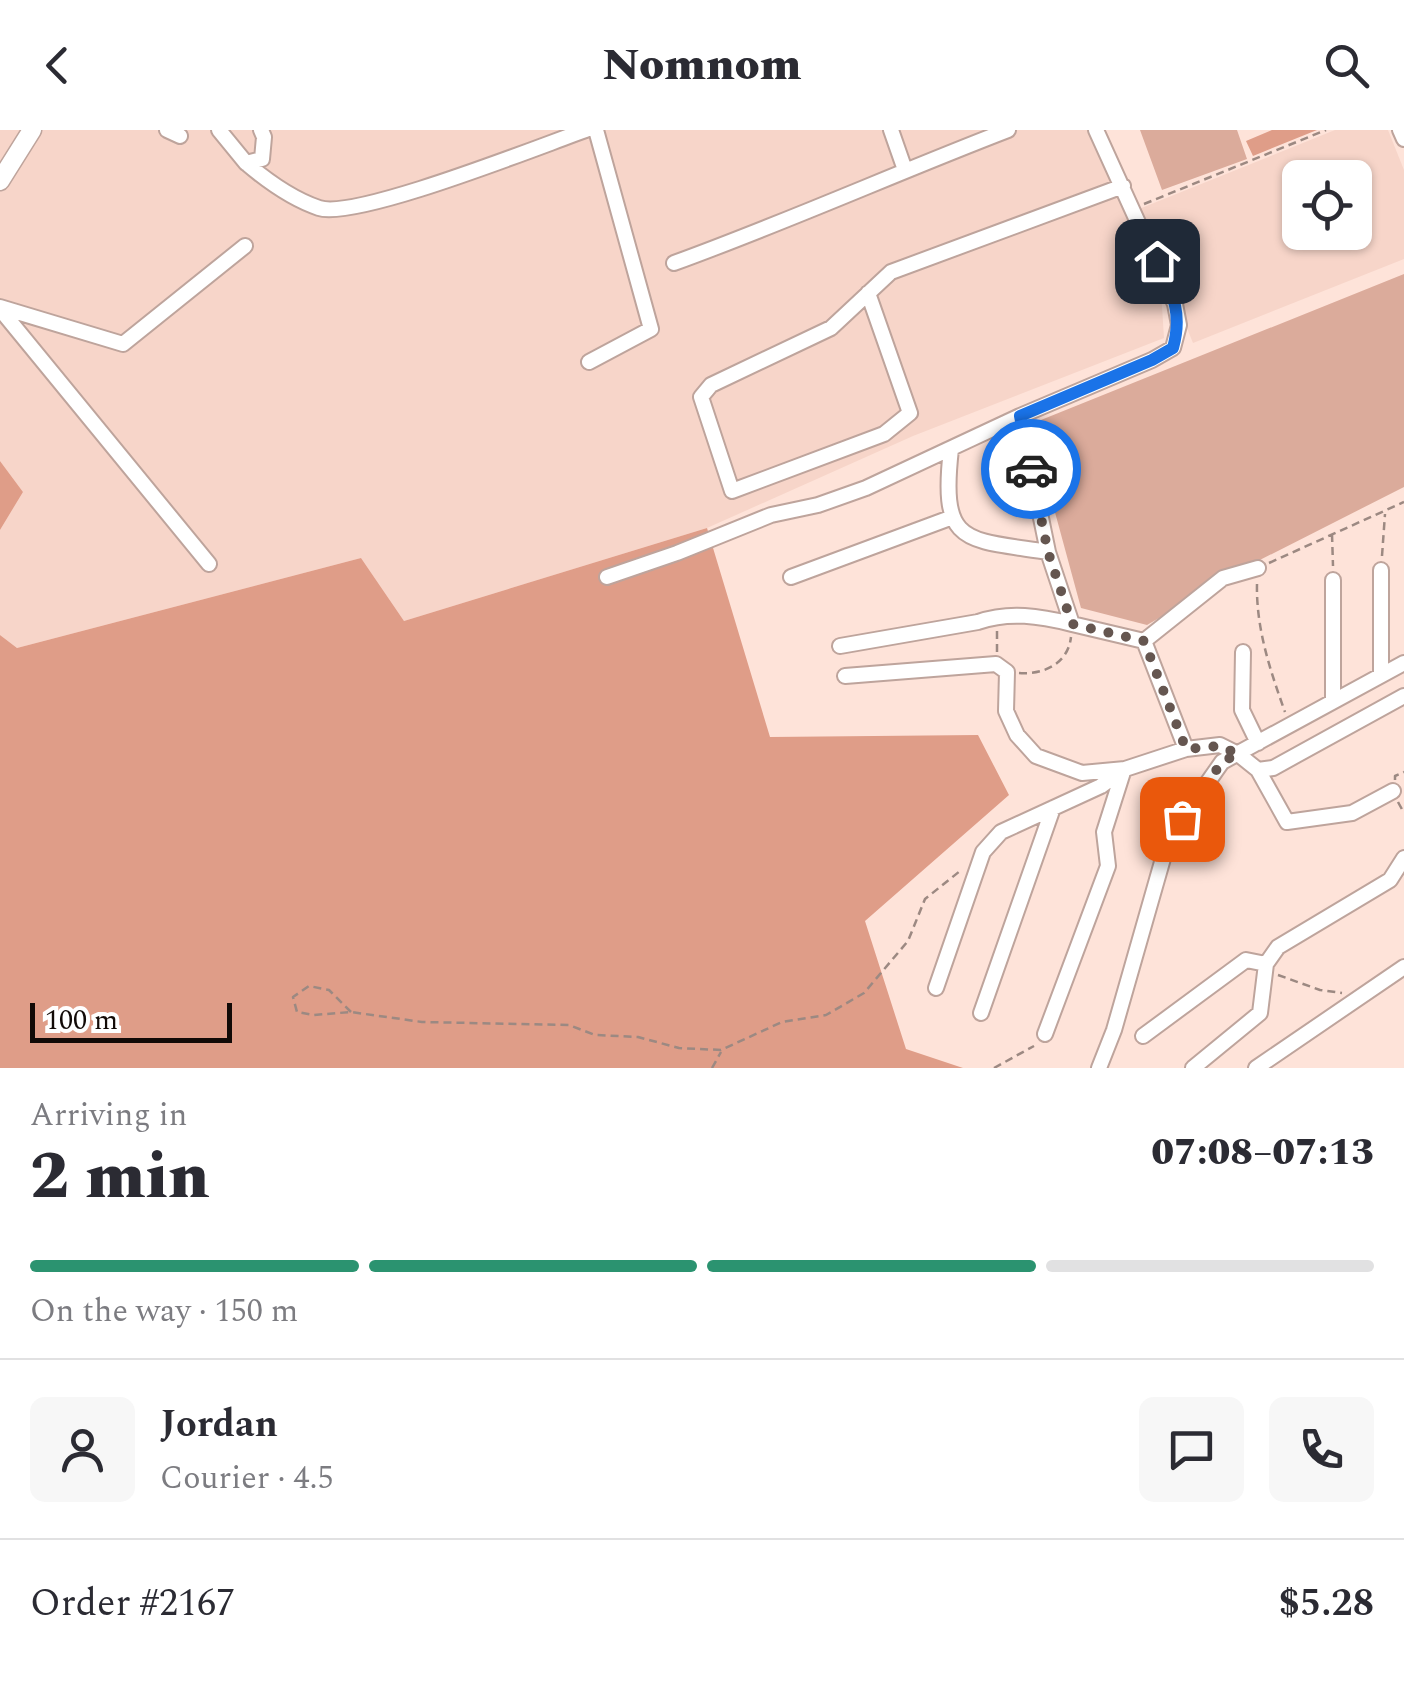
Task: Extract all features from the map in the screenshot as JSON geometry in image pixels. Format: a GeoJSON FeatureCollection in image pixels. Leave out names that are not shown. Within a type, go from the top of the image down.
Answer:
{"type":"FeatureCollection","features":[{"type":"Feature","properties":{"kind":"main road"},"geometry":{"type":"LineString","coordinates":[[0,182],[29,130]]}},
{"type":"Feature","properties":{"kind":"street"},"geometry":{"type":"LineString","coordinates":[[220,130],[246,163],[267,181],[321,209],[350,208],[431,185],[586,130]]}},
{"type":"Feature","properties":{"kind":"street"},"geometry":{"type":"LineString","coordinates":[[246,163],[262,159],[264,137],[260,130]]}},
{"type":"Feature","properties":{"kind":"street"},"geometry":{"type":"LineString","coordinates":[[589,362],[651,329],[596,130]]}},
{"type":"Feature","properties":{"kind":"street"},"geometry":{"type":"LineString","coordinates":[[891,130],[905,170]]}},
{"type":"Feature","properties":{"kind":"street"},"geometry":{"type":"LineString","coordinates":[[674,263],[788,222],[1008,130]]}},
{"type":"Feature","properties":{"kind":"street"},"geometry":{"type":"LineString","coordinates":[[607,577],[771,515],[818,505],[866,488],[1173,348],[1179,325],[1175,304],[1096,130]]}},
{"type":"Feature","properties":{"kind":"street"},"geometry":{"type":"LineString","coordinates":[[1400,130],[1404,139]]}},
{"type":"Feature","properties":{"kind":"street"},"geometry":{"type":"LineString","coordinates":[[868,293],[910,413],[884,434],[732,491],[701,397],[712,385],[830,328],[868,293],[891,272],[1123,186]]}},
{"type":"Feature","properties":{"kind":"street"},"geometry":{"type":"LineString","coordinates":[[0,308],[123,344],[245,246]]}},
{"type":"Feature","properties":{"kind":"street"},"geometry":{"type":"LineString","coordinates":[[0,308],[209,564]]}},
{"type":"Feature","properties":{"kind":"street"},"geometry":{"type":"LineString","coordinates":[[1020,416],[1048,552],[1072,624]]}},
{"type":"Feature","properties":{"kind":"street"},"geometry":{"type":"LineString","coordinates":[[950,449],[946,490],[950,518],[970,540],[1048,552]]}},
{"type":"Feature","properties":{"kind":"street"},"geometry":{"type":"LineString","coordinates":[[791,577],[950,518]]}},
{"type":"Feature","properties":{"kind":"street"},"geometry":{"type":"LineString","coordinates":[[1144,641],[1222,578],[1258,568]]}},
{"type":"Feature","properties":{"kind":"street"},"geometry":{"type":"LineString","coordinates":[[1380,676],[1381,570]]}},
{"type":"Feature","properties":{"kind":"street"},"geometry":{"type":"LineString","coordinates":[[1333,580],[1333,702]]}},
{"type":"Feature","properties":{"kind":"street"},"geometry":{"type":"LineString","coordinates":[[840,646],[978,622],[997,615],[1041,616],[1144,641]]}},
{"type":"Feature","properties":{"kind":"street"},"geometry":{"type":"LineString","coordinates":[[1144,641],[1186,749]]}},
{"type":"Feature","properties":{"kind":"street"},"geometry":{"type":"LineString","coordinates":[[1243,652],[1242,710],[1258,743]]}},
{"type":"Feature","properties":{"kind":"street"},"geometry":{"type":"LineString","coordinates":[[1099,1068],[1114,1030],[1164,855],[1182,819],[1222,762],[1404,662]]}},
{"type":"Feature","properties":{"kind":"street"},"geometry":{"type":"LineString","coordinates":[[845,676],[1002,668],[1006,711],[1017,735],[1036,756],[1082,772],[1125,768],[1186,749],[1220,746],[1258,770],[1287,822],[1352,813],[1393,791]]}},
{"type":"Feature","properties":{"kind":"street"},"geometry":{"type":"LineString","coordinates":[[1258,770],[1273,768],[1404,696]]}},
{"type":"Feature","properties":{"kind":"street"},"geometry":{"type":"LineString","coordinates":[[936,988],[983,852],[1001,832],[1101,786],[1125,768]]}},
{"type":"Feature","properties":{"kind":"street"},"geometry":{"type":"LineString","coordinates":[[1046,1034],[1108,866],[1104,832],[1125,768]]}},
{"type":"Feature","properties":{"kind":"street"},"geometry":{"type":"LineString","coordinates":[[981,1012],[1053,808]]}},
{"type":"Feature","properties":{"kind":"street"},"geometry":{"type":"LineString","coordinates":[[1193,1068],[1260,1014],[1266,964],[1278,947],[1390,880],[1404,858]]}},
{"type":"Feature","properties":{"kind":"street"},"geometry":{"type":"LineString","coordinates":[[1142,1036],[1246,960],[1266,964]]}},
{"type":"Feature","properties":{"kind":"street"},"geometry":{"type":"LineString","coordinates":[[1256,1068],[1404,967]]}},
{"type":"Feature","properties":{"kind":"path"},"geometry":{"type":"LineString","coordinates":[[1133,208],[1326,130]]}},
{"type":"Feature","properties":{"kind":"path"},"geometry":{"type":"LineString","coordinates":[[1290,725],[1263,638],[1257,606],[1258,568],[1404,502]]}},
{"type":"Feature","properties":{"kind":"path"},"geometry":{"type":"LineString","coordinates":[[1381,570],[1385,512]]}},
{"type":"Feature","properties":{"kind":"path"},"geometry":{"type":"LineString","coordinates":[[1332,532],[1333,580]]}},
{"type":"Feature","properties":{"kind":"path"},"geometry":{"type":"LineString","coordinates":[[997,615],[1002,668],[1045,672],[1062,659],[1071,645],[1072,624]]}},
{"type":"Feature","properties":{"kind":"path"},"geometry":{"type":"LineString","coordinates":[[350,1012],[329,990],[309,986],[293,997],[297,1012],[314,1016],[350,1012],[422,1022],[569,1025],[595,1035],[638,1038],[679,1048],[722,1050],[782,1022],[826,1016],[864,992],[908,941],[925,899],[983,852]]}},
{"type":"Feature","properties":{"kind":"path"},"geometry":{"type":"LineString","coordinates":[[1266,964],[1280,978],[1360,996]]}},
{"type":"Feature","properties":{"kind":"path"},"geometry":{"type":"LineString","coordinates":[[994,1068],[1032,1048],[1046,1034]]}},
{"type":"Feature","properties":{"kind":"path"},"geometry":{"type":"LineString","coordinates":[[712,1068],[722,1050]]}},
{"type":"Feature","properties":{"kind":"shaded area"},"geometry":{"type":"Polygon","coordinates":[[[0,130],[1102,130],[1111,178],[1161,291],[1164,338],[913,436],[707,528],[404,621],[361,558],[17,648],[0,635],[0,530],[23,492],[0,461],[0,130]]]}},
{"type":"Feature","properties":{"kind":"shaded area"},"geometry":{"type":"Polygon","coordinates":[[[1140,130],[1237,130],[1247,159],[1162,190],[1140,130]]]}},
{"type":"Feature","properties":{"kind":"shaded area"},"geometry":{"type":"Polygon","coordinates":[[[1272,130],[1317,130],[1253,156],[1246,141],[1272,130]]]}},
{"type":"Feature","properties":{"kind":"shaded area"},"geometry":{"type":"Polygon","coordinates":[[[1335,130],[1388,130],[1404,170],[1404,259],[1193,343],[1139,209],[1335,130]]]}},
{"type":"Feature","properties":{"kind":"shaded area"},"geometry":{"type":"Polygon","coordinates":[[[1404,274],[1404,487],[1252,564],[1147,625],[1081,608],[1031,424],[1404,274]]]}},
{"type":"Feature","properties":{"kind":"shaded area"},"geometry":{"type":"Polygon","coordinates":[[[0,461],[23,492],[0,530],[0,461]]]}},
{"type":"Feature","properties":{"kind":"shaded area"},"geometry":{"type":"Polygon","coordinates":[[[707,528],[770,737],[978,735],[1009,795],[865,921],[906,1049],[963,1068],[0,1068],[0,635],[17,648],[361,558],[404,621],[707,528]]]}},
{"type":"Feature","properties":{"kind":"way so far"},"geometry":{"type":"LineString","coordinates":[[1031,469],[1048,552],[1072,624],[1144,641],[1186,749],[1220,746],[1238,754],[1222,762],[1182,819]]}},
{"type":"Feature","properties":{"kind":"route"},"geometry":{"type":"LineString","coordinates":[[1031,469],[1020,416],[1173,348],[1179,325],[1175,304],[1157,261]]}}]}
